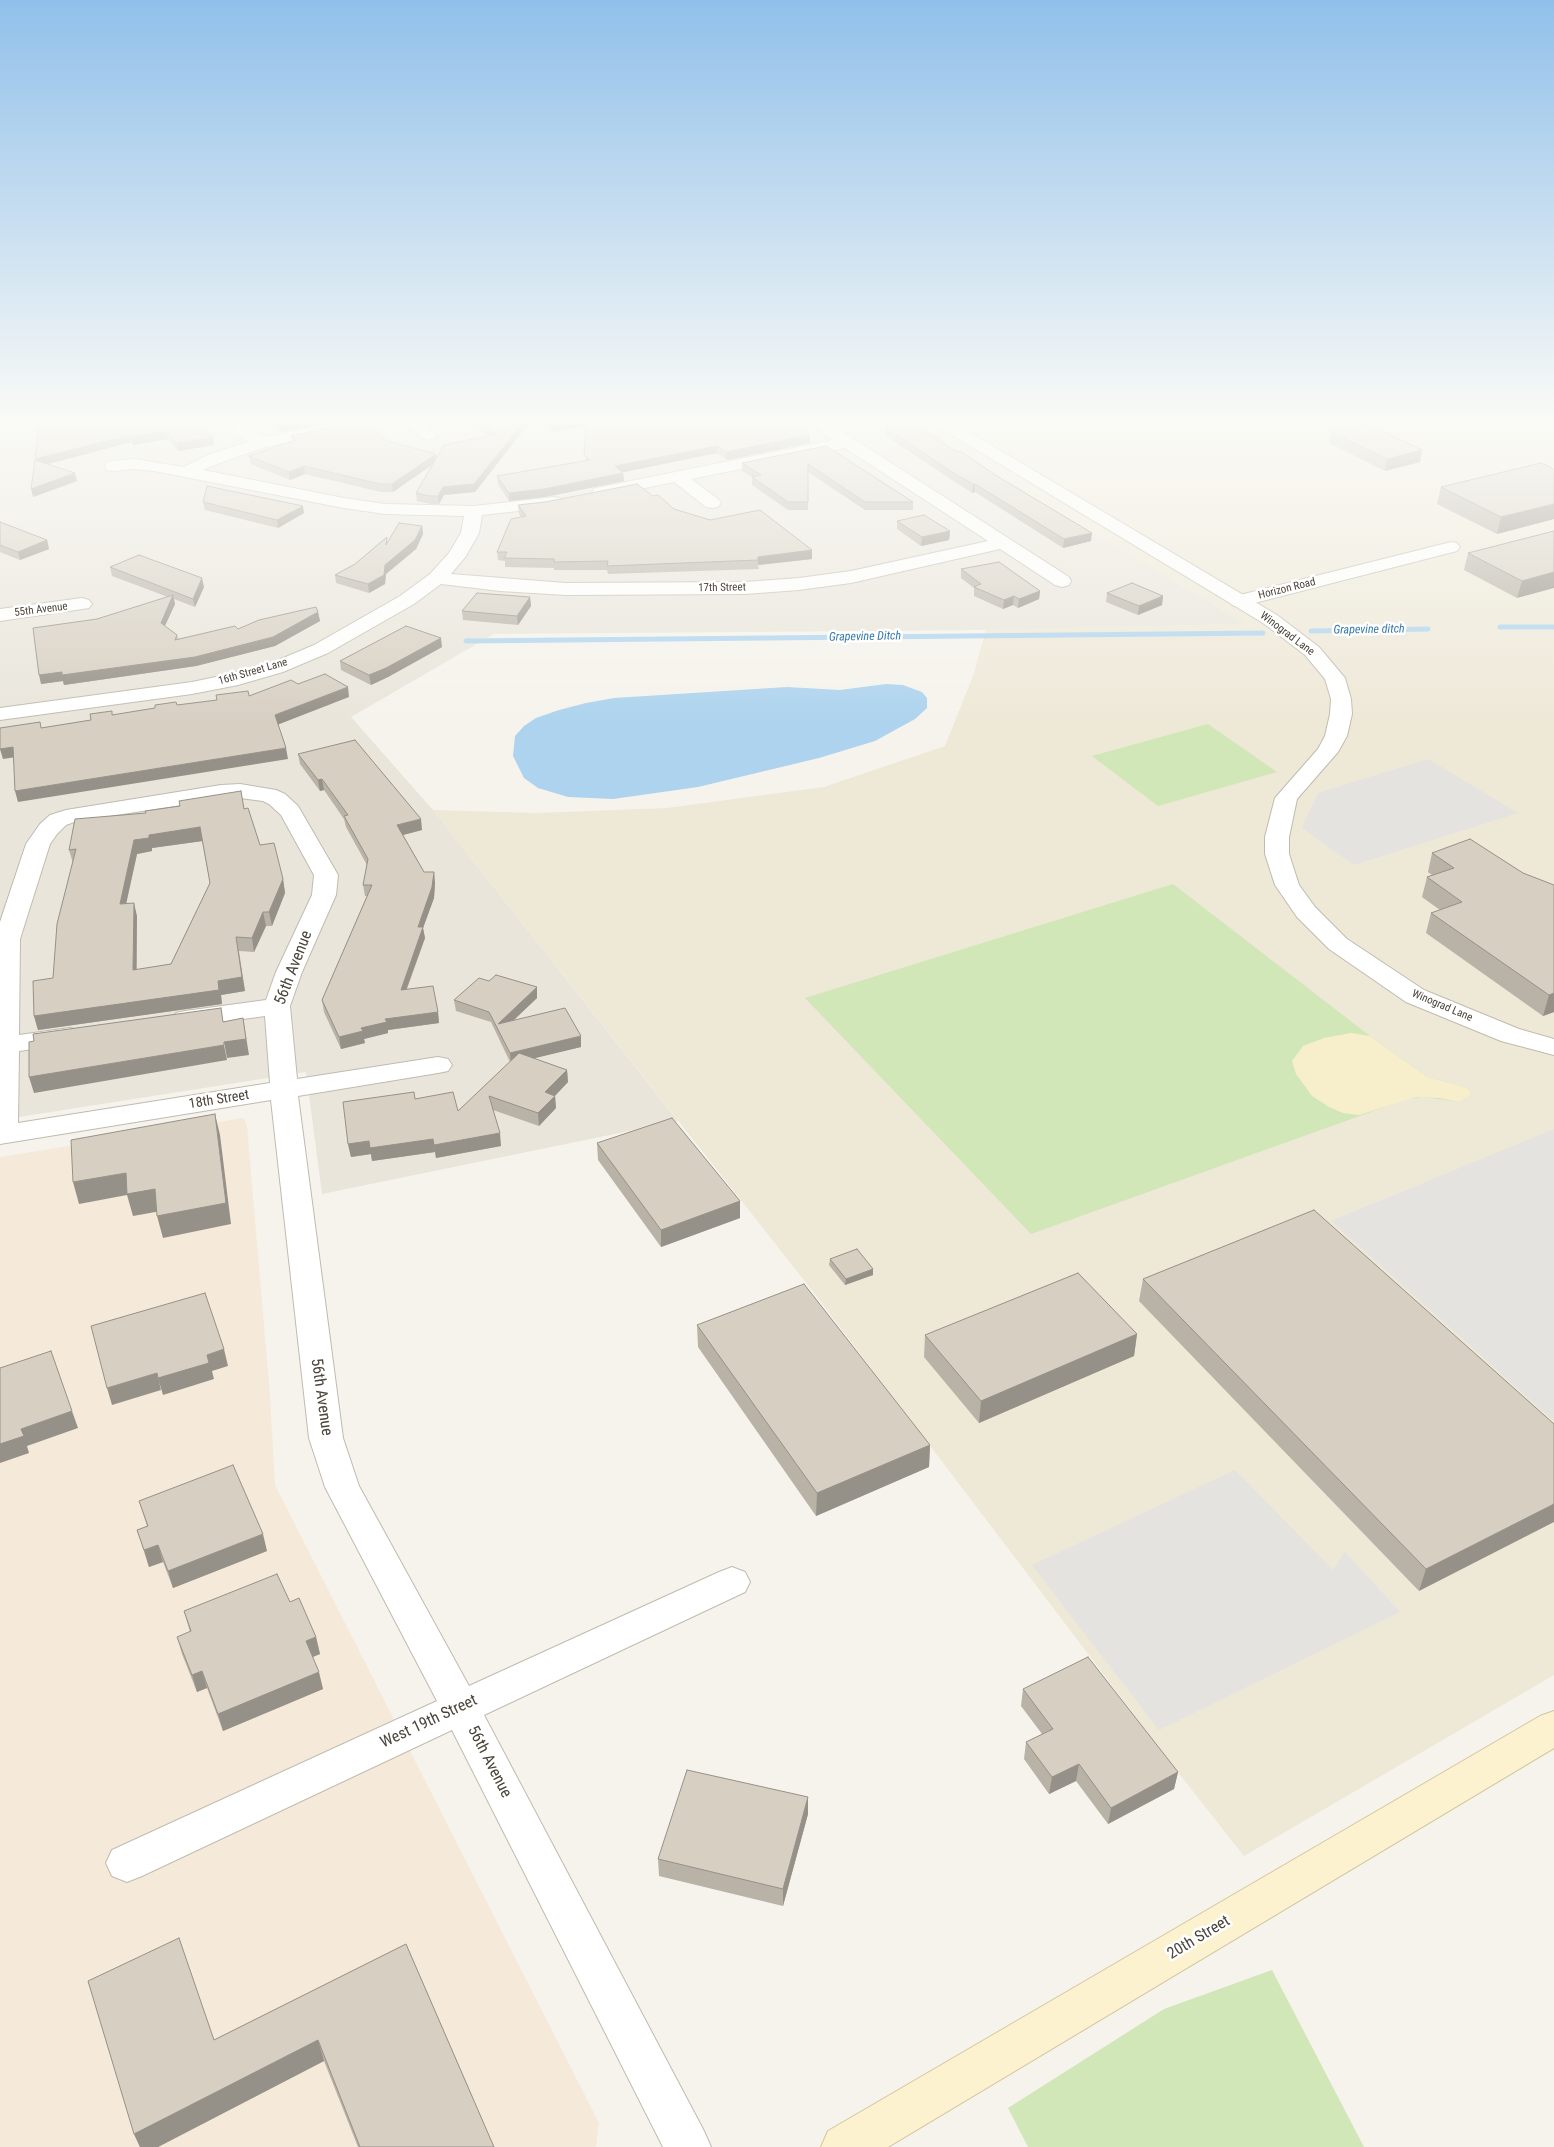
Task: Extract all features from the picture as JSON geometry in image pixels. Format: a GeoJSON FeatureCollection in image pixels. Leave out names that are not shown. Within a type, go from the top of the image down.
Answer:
{"type":"FeatureCollection","features":[{"type":"Feature","properties":{"kind":"main road","name":"20th Street"},"geometry":{"type":"LineString","coordinates":[[844,2147],[1554,1728]]}},
{"type":"Feature","properties":{"kind":"street","name":"16th Street Lane"},"geometry":{"type":"LineString","coordinates":[[0,714],[192,688],[238,679],[276,668],[321,649],[381,616],[437,578],[457,556],[470,532],[472,523]]}},
{"type":"Feature","properties":{"kind":"street"},"geometry":{"type":"LineString","coordinates":[[973,523],[1062,581]]}},
{"type":"Feature","properties":{"kind":"street","name":"Winograd Lane"},"geometry":{"type":"LineString","coordinates":[[1110,523],[1270,619],[1312,650],[1335,678],[1341,699],[1341,714],[1336,736],[1327,752],[1311,772],[1286,798],[1277,837],[1281,870],[1287,885],[1306,912],[1338,944],[1415,996],[1510,1035],[1554,1047]]}},
{"type":"Feature","properties":{"kind":"street","name":"17th Street"},"geometry":{"type":"LineString","coordinates":[[437,578],[500,585],[566,589],[745,588],[799,584],[851,577],[1003,543]]}},
{"type":"Feature","properties":{"kind":"street","name":"Horizon Road"},"geometry":{"type":"LineString","coordinates":[[1239,601],[1451,546]]}},
{"type":"Feature","properties":{"kind":"street","name":"55th Avenue"},"geometry":{"type":"LineString","coordinates":[[0,615],[82,604]]}},
{"type":"Feature","properties":{"kind":"street","name":"56th Avenue"},"geometry":{"type":"LineString","coordinates":[[3,1045],[7,939],[38,844],[48,828],[58,820],[67,818],[220,792],[240,791],[268,795],[277,799],[290,811],[326,875],[324,895],[289,972],[277,1006],[284,1089],[326,1438],[342,1487],[460,1707],[688,2147]]}},
{"type":"Feature","properties":{"kind":"street"},"geometry":{"type":"LineString","coordinates":[[160,1023],[277,1006]]}},
{"type":"Feature","properties":{"kind":"street"},"geometry":{"type":"LineString","coordinates":[[2,1135],[3,1045],[92,1032]]}},
{"type":"Feature","properties":{"kind":"street","name":"18th Street"},"geometry":{"type":"LineString","coordinates":[[2,1135],[438,1065]]}},
{"type":"Feature","properties":{"kind":"street","name":"West 19th Street"},"geometry":{"type":"LineString","coordinates":[[127,1863],[732,1582]]}},
{"type":"Feature","properties":{"kind":"shaded area"},"geometry":{"type":"Polygon","coordinates":[[[0,523],[1077,523],[1246,624],[986,630],[494,634],[351,717],[433,810],[678,1121],[322,1194],[306,1072],[0,1120],[0,523]]]}},
{"type":"Feature","properties":{"kind":"shaded area"},"geometry":{"type":"Polygon","coordinates":[[[1077,523],[1554,523],[1554,1675],[1244,1856],[1177,1771],[811,1289],[433,810],[536,813],[667,808],[824,787],[945,746],[973,676],[986,630],[1245,624],[1077,523]]]}},
{"type":"Feature","properties":{"kind":"shaded area"},"geometry":{"type":"Polygon","coordinates":[[[1428,759],[1518,813],[1354,865],[1302,828],[1318,793],[1428,759]]]}},
{"type":"Feature","properties":{"kind":"shaded area"},"geometry":{"type":"Polygon","coordinates":[[[244,1118],[247,1126],[270,1396],[275,1485],[599,2123],[596,2147],[0,2147],[0,1157],[244,1118]]]}},
{"type":"Feature","properties":{"kind":"shaded area"},"geometry":{"type":"Polygon","coordinates":[[[1554,1129],[1554,1421],[1331,1221],[1554,1129]]]}},
{"type":"Feature","properties":{"kind":"shaded area"},"geometry":{"type":"Polygon","coordinates":[[[1235,1470],[1333,1570],[1345,1552],[1400,1612],[1159,1730],[1032,1565],[1235,1470]]]}},
{"type":"Feature","properties":{"kind":"green space"},"geometry":{"type":"Polygon","coordinates":[[[1208,724],[1277,772],[1158,806],[1092,756],[1208,724]]]}},
{"type":"Feature","properties":{"kind":"green space"},"geometry":{"type":"Polygon","coordinates":[[[1173,884],[1370,1036],[1427,1077],[1467,1088],[1471,1093],[1470,1096],[1459,1102],[1424,1097],[1407,1099],[1031,1234],[805,998],[1173,884]]]}},
{"type":"Feature","properties":{"kind":"green space"},"geometry":{"type":"Polygon","coordinates":[[[1272,1970],[1364,2147],[1028,2147],[1008,2108],[1164,2009],[1272,1970]]]}},
{"type":"Feature","properties":{"kind":"sand"},"geometry":{"type":"Polygon","coordinates":[[[1351,1033],[1370,1036],[1427,1077],[1467,1088],[1471,1093],[1470,1096],[1459,1102],[1439,1098],[1416,1097],[1359,1115],[1343,1113],[1329,1107],[1312,1096],[1296,1074],[1292,1061],[1303,1046],[1324,1038],[1351,1033]]]}},
{"type":"Feature","properties":{"kind":"water"},"geometry":{"type":"Polygon","coordinates":[[[886,684],[903,685],[922,692],[927,698],[927,708],[915,719],[875,741],[819,758],[698,787],[613,799],[568,797],[538,788],[524,778],[513,756],[515,736],[524,726],[536,718],[586,703],[614,698],[787,687],[840,690],[886,684]]]}},
{"type":"Feature","properties":{"kind":"building"},"geometry":{"type":"Polygon","coordinates":[[[0,523],[47,540],[18,552],[0,545],[0,523]]]}},
{"type":"Feature","properties":{"kind":"building"},"geometry":{"type":"Polygon","coordinates":[[[399,523],[422,526],[415,540],[385,565],[384,575],[368,584],[335,575],[355,564],[387,537],[386,545],[399,523]]]}},
{"type":"Feature","properties":{"kind":"building"},"geometry":{"type":"Polygon","coordinates":[[[509,523],[777,523],[812,550],[758,557],[758,560],[607,566],[608,561],[554,562],[554,559],[504,558],[507,552],[497,552],[509,523]]]}},
{"type":"Feature","properties":{"kind":"building"},"geometry":{"type":"Polygon","coordinates":[[[900,523],[937,523],[950,531],[922,537],[900,523]]]}},
{"type":"Feature","properties":{"kind":"building"},"geometry":{"type":"Polygon","coordinates":[[[1038,523],[1076,523],[1092,533],[1064,539],[1038,523]]]}},
{"type":"Feature","properties":{"kind":"building"},"geometry":{"type":"Polygon","coordinates":[[[1554,531],[1554,572],[1522,581],[1468,553],[1554,531]]]}},
{"type":"Feature","properties":{"kind":"building"},"geometry":{"type":"Polygon","coordinates":[[[139,555],[202,578],[193,599],[110,567],[139,555]]]}},
{"type":"Feature","properties":{"kind":"building"},"geometry":{"type":"Polygon","coordinates":[[[999,562],[1040,591],[1019,599],[1014,596],[1004,600],[974,587],[981,584],[961,569],[999,562]]]}},
{"type":"Feature","properties":{"kind":"building"},"geometry":{"type":"Polygon","coordinates":[[[1132,583],[1163,596],[1139,606],[1107,593],[1132,583]]]}},
{"type":"Feature","properties":{"kind":"building"},"geometry":{"type":"Polygon","coordinates":[[[477,593],[530,597],[517,616],[462,611],[477,593]]]}},
{"type":"Feature","properties":{"kind":"building"},"geometry":{"type":"Polygon","coordinates":[[[173,595],[161,623],[177,635],[175,640],[235,626],[238,629],[259,620],[316,607],[318,612],[273,637],[195,657],[62,675],[62,672],[39,675],[33,628],[97,619],[173,595]]]}},
{"type":"Feature","properties":{"kind":"building"},"geometry":{"type":"Polygon","coordinates":[[[406,626],[441,638],[386,668],[369,675],[340,661],[406,626]]]}},
{"type":"Feature","properties":{"kind":"building"},"geometry":{"type":"Polygon","coordinates":[[[325,674],[348,687],[275,715],[286,748],[15,791],[13,747],[0,749],[0,728],[40,722],[41,728],[91,720],[90,714],[112,711],[112,715],[155,708],[155,705],[176,702],[177,705],[217,700],[216,695],[248,691],[249,696],[291,680],[298,684],[325,674]]]}},
{"type":"Feature","properties":{"kind":"building"},"geometry":{"type":"Polygon","coordinates":[[[355,740],[421,819],[397,825],[424,872],[434,872],[432,887],[418,927],[423,927],[401,990],[433,986],[438,1012],[385,1019],[387,1022],[361,1028],[363,1031],[339,1037],[322,1000],[372,885],[363,885],[368,859],[344,816],[348,815],[322,779],[318,780],[298,754],[355,740]]]}},
{"type":"Feature","properties":{"kind":"building"},"geometry":{"type":"Polygon","coordinates":[[[241,791],[244,809],[248,808],[260,845],[274,843],[283,879],[269,912],[263,912],[252,938],[236,937],[242,977],[218,981],[219,990],[34,1016],[33,981],[53,978],[57,924],[76,849],[69,850],[75,819],[146,813],[145,811],[180,806],[179,801],[241,791]],[[200,827],[149,835],[149,838],[134,840],[120,904],[134,903],[133,970],[171,964],[210,883],[200,827]]]}},
{"type":"Feature","properties":{"kind":"building"},"geometry":{"type":"Polygon","coordinates":[[[1470,839],[1523,873],[1554,885],[1554,993],[1549,995],[1431,913],[1462,902],[1427,877],[1454,868],[1432,853],[1470,839]]]}},
{"type":"Feature","properties":{"kind":"building"},"geometry":{"type":"Polygon","coordinates":[[[496,975],[537,987],[498,1024],[565,1008],[581,1036],[510,1053],[489,1012],[454,1000],[479,978],[489,981],[496,975]]]}},
{"type":"Feature","properties":{"kind":"building"},"geometry":{"type":"Polygon","coordinates":[[[221,1008],[223,1022],[243,1018],[246,1039],[224,1042],[224,1045],[29,1077],[29,1042],[34,1041],[33,1034],[221,1008]]]}},
{"type":"Feature","properties":{"kind":"building"},"geometry":{"type":"Polygon","coordinates":[[[519,1053],[567,1070],[545,1092],[555,1096],[538,1113],[489,1096],[500,1133],[434,1145],[433,1139],[370,1148],[369,1141],[348,1144],[343,1102],[414,1092],[415,1099],[453,1092],[458,1111],[519,1053]]]}},
{"type":"Feature","properties":{"kind":"building"},"geometry":{"type":"Polygon","coordinates":[[[215,1114],[226,1203],[157,1216],[155,1189],[127,1194],[126,1173],[73,1182],[71,1140],[215,1114]]]}},
{"type":"Feature","properties":{"kind":"building"},"geometry":{"type":"Polygon","coordinates":[[[672,1118],[740,1201],[661,1230],[597,1143],[672,1118]]]}},
{"type":"Feature","properties":{"kind":"building"},"geometry":{"type":"Polygon","coordinates":[[[1314,1210],[1554,1424],[1554,1504],[1426,1569],[1143,1279],[1314,1210]]]}},
{"type":"Feature","properties":{"kind":"building"},"geometry":{"type":"Polygon","coordinates":[[[857,1249],[873,1269],[846,1279],[830,1259],[857,1249]]]}},
{"type":"Feature","properties":{"kind":"building"},"geometry":{"type":"Polygon","coordinates":[[[1078,1273],[1137,1334],[981,1401],[925,1335],[1078,1273]]]}},
{"type":"Feature","properties":{"kind":"building"},"geometry":{"type":"Polygon","coordinates":[[[804,1284],[930,1445],[817,1493],[697,1325],[804,1284]]]}},
{"type":"Feature","properties":{"kind":"building"},"geometry":{"type":"Polygon","coordinates":[[[205,1293],[224,1349],[207,1355],[209,1363],[158,1378],[157,1373],[107,1388],[91,1326],[205,1293]]]}},
{"type":"Feature","properties":{"kind":"building"},"geometry":{"type":"Polygon","coordinates":[[[51,1351],[72,1411],[21,1429],[24,1436],[0,1444],[0,1368],[51,1351]]]}},
{"type":"Feature","properties":{"kind":"building"},"geometry":{"type":"Polygon","coordinates":[[[233,1465],[263,1534],[168,1571],[158,1545],[144,1550],[137,1530],[148,1526],[139,1501],[233,1465]]]}},
{"type":"Feature","properties":{"kind":"building"},"geometry":{"type":"Polygon","coordinates":[[[277,1574],[290,1602],[299,1598],[316,1637],[306,1641],[319,1672],[218,1714],[202,1671],[192,1675],[177,1637],[191,1631],[184,1611],[277,1574]]]}},
{"type":"Feature","properties":{"kind":"building"},"geometry":{"type":"Polygon","coordinates":[[[1088,1657],[1178,1772],[1111,1808],[1079,1764],[1052,1777],[1026,1742],[1053,1729],[1023,1689],[1088,1657]]]}},
{"type":"Feature","properties":{"kind":"building"},"geometry":{"type":"Polygon","coordinates":[[[687,1770],[808,1797],[783,1889],[658,1859],[687,1770]]]}},
{"type":"Feature","properties":{"kind":"building"},"geometry":{"type":"Polygon","coordinates":[[[179,1938],[214,2040],[406,1944],[494,2147],[360,2147],[318,2040],[134,2134],[88,1981],[179,1938]]]}},
{"type":"Feature","properties":{"kind":"waterway","name":"Grapevine ditch"},"geometry":{"type":"LineString","coordinates":[[1500,627],[1554,627]]}},
{"type":"Feature","properties":{"kind":"waterway","name":"Grapevine ditch"},"geometry":{"type":"LineString","coordinates":[[1311,631],[1428,629]]}},
{"type":"Feature","properties":{"kind":"waterway","name":"Grapevine Ditch"},"geometry":{"type":"LineString","coordinates":[[466,641],[1263,633]]}}]}
